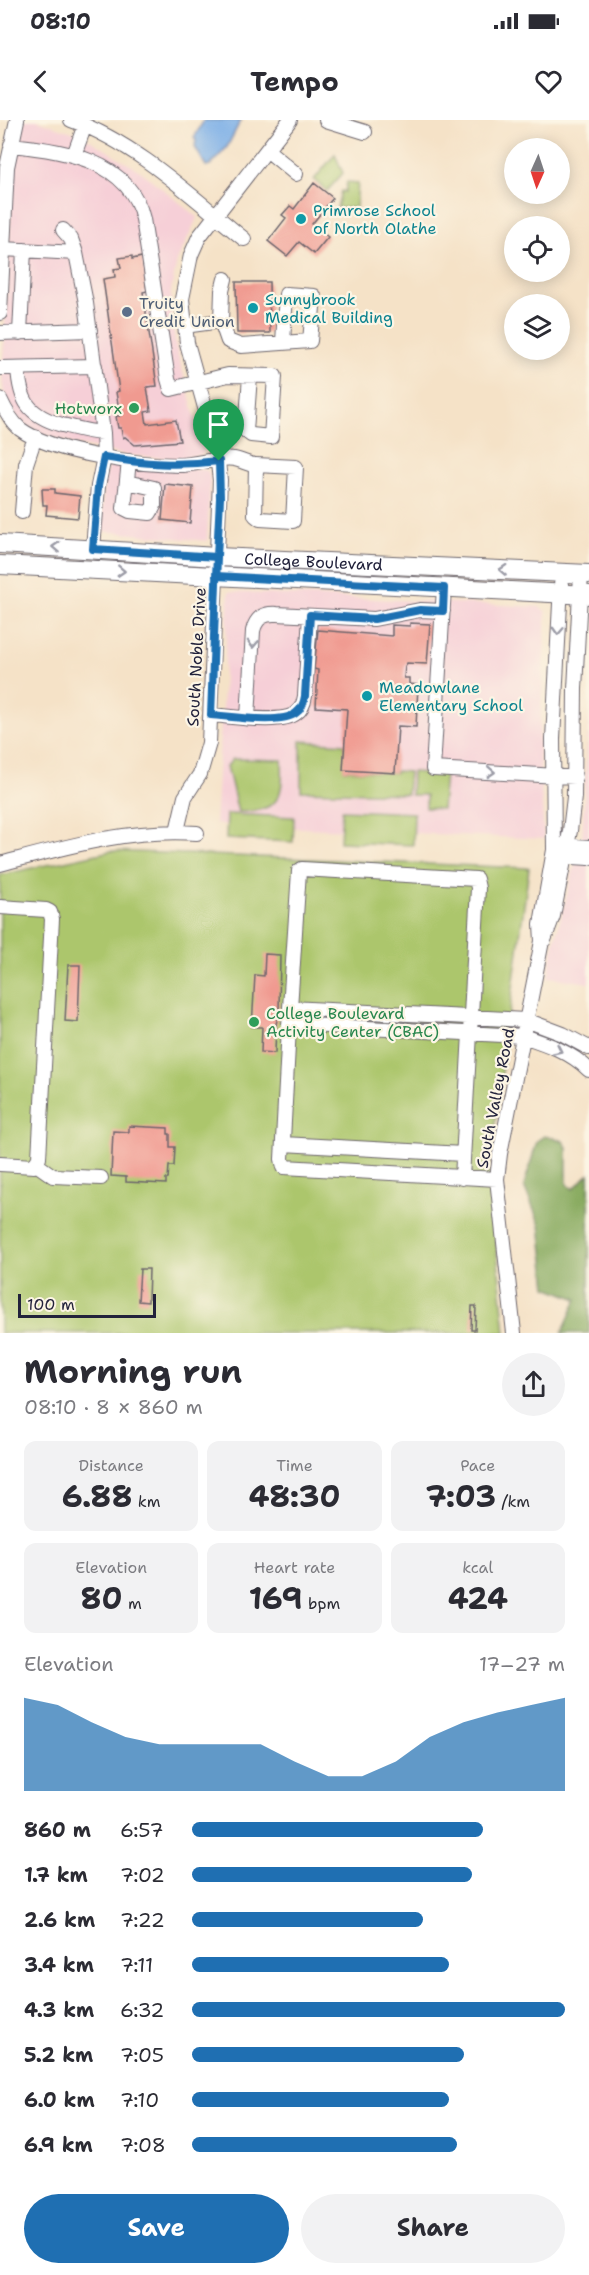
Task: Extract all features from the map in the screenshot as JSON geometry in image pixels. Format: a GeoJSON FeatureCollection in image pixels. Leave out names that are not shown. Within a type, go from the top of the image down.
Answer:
{"type":"FeatureCollection","features":[{"type":"Feature","properties":{"kind":"main road","name":"College Boulevard"},"geometry":{"type":"LineString","coordinates":[[0,544],[217,557],[585,574]]}},
{"type":"Feature","properties":{"kind":"main road","name":"College Boulevard"},"geometry":{"type":"LineString","coordinates":[[0,565],[585,595]]}},
{"type":"Feature","properties":{"kind":"street"},"geometry":{"type":"LineString","coordinates":[[0,313],[4,162],[17,120]]}},
{"type":"Feature","properties":{"kind":"street"},"geometry":{"type":"LineString","coordinates":[[71,120],[127,147],[244,238]]}},
{"type":"Feature","properties":{"kind":"street","name":"South Noble Drive"},"geometry":{"type":"LineString","coordinates":[[177,831],[185,797],[205,764],[209,743],[220,498],[219,461],[184,326],[182,299],[189,264],[199,237],[290,120]]}},
{"type":"Feature","properties":{"kind":"street"},"geometry":{"type":"LineString","coordinates":[[326,120],[365,132]]}},
{"type":"Feature","properties":{"kind":"street"},"geometry":{"type":"LineString","coordinates":[[74,155],[85,125]]}},
{"type":"Feature","properties":{"kind":"street"},"geometry":{"type":"LineString","coordinates":[[11,145],[48,149],[74,155],[120,178],[134,194],[140,204],[143,219],[171,389],[228,375],[250,376]]}},
{"type":"Feature","properties":{"kind":"street"},"geometry":{"type":"LineString","coordinates":[[267,150],[296,174]]}},
{"type":"Feature","properties":{"kind":"street"},"geometry":{"type":"LineString","coordinates":[[63,230],[71,239],[76,253],[90,330],[103,433],[104,457],[98,486],[93,549]]}},
{"type":"Feature","properties":{"kind":"street"},"geometry":{"type":"LineString","coordinates":[[3,249],[76,253]]}},
{"type":"Feature","properties":{"kind":"street"},"geometry":{"type":"LineString","coordinates":[[20,333],[24,250]]}},
{"type":"Feature","properties":{"kind":"street"},"geometry":{"type":"LineString","coordinates":[[225,279],[222,291],[221,321],[228,341],[235,345],[283,342]]}},
{"type":"Feature","properties":{"kind":"street"},"geometry":{"type":"LineString","coordinates":[[184,326],[221,321]]}},
{"type":"Feature","properties":{"kind":"street"},"geometry":{"type":"LineString","coordinates":[[0,333],[90,330]]}},
{"type":"Feature","properties":{"kind":"street"},"geometry":{"type":"LineString","coordinates":[[0,368],[95,366]]}},
{"type":"Feature","properties":{"kind":"street"},"geometry":{"type":"LineString","coordinates":[[18,368],[22,397],[36,414],[51,422],[103,433]]}},
{"type":"Feature","properties":{"kind":"street"},"geometry":{"type":"LineString","coordinates":[[0,399],[15,424],[35,437],[104,457],[129,462],[180,465],[233,458],[256,465],[296,467],[293,521],[260,519],[255,515],[256,465]]}},
{"type":"Feature","properties":{"kind":"street"},"geometry":{"type":"LineString","coordinates":[[22,512],[26,464],[35,437]]}},
{"type":"Feature","properties":{"kind":"street"},"geometry":{"type":"LineString","coordinates":[[127,482],[129,462]]}},
{"type":"Feature","properties":{"kind":"street","name":"South Valley Road"},"geometry":{"type":"LineString","coordinates":[[560,851],[553,776],[553,739],[561,573]]}},
{"type":"Feature","properties":{"kind":"street","name":"South Valley Road"},"geometry":{"type":"LineString","coordinates":[[514,1333],[497,1179],[542,941],[541,924],[560,851],[572,820],[575,777],[575,689],[585,595],[585,574]]}},
{"type":"Feature","properties":{"kind":"street"},"geometry":{"type":"LineString","coordinates":[[444,588],[433,769],[575,777]]}},
{"type":"Feature","properties":{"kind":"street"},"geometry":{"type":"LineString","coordinates":[[248,718],[253,631],[256,622],[264,615],[374,619],[420,610],[443,611]]}},
{"type":"Feature","properties":{"kind":"street"},"geometry":{"type":"LineString","coordinates":[[211,715],[248,718],[289,717],[301,708],[305,696],[310,615]]}},
{"type":"Feature","properties":{"kind":"street"},"geometry":{"type":"LineString","coordinates":[[0,864],[108,837],[177,831],[198,833]]}},
{"type":"Feature","properties":{"kind":"street"},"geometry":{"type":"LineString","coordinates":[[560,851],[589,847]]}},
{"type":"Feature","properties":{"kind":"street"},"geometry":{"type":"LineString","coordinates":[[560,851],[589,858]]}},
{"type":"Feature","properties":{"kind":"street"},"geometry":{"type":"LineString","coordinates":[[462,1178],[478,888],[476,879],[302,869],[297,876],[282,1164],[287,1168],[462,1178],[497,1179]]}},
{"type":"Feature","properties":{"kind":"street"},"geometry":{"type":"LineString","coordinates":[[0,907],[46,910],[50,912],[52,919],[39,1156],[36,1164]]}},
{"type":"Feature","properties":{"kind":"street"},"geometry":{"type":"LineString","coordinates":[[290,1008],[526,1020],[563,1034],[589,1048]]}},
{"type":"Feature","properties":{"kind":"street"},"geometry":{"type":"LineString","coordinates":[[289,1024],[523,1036],[560,1050],[589,1070]]}},
{"type":"Feature","properties":{"kind":"street"},"geometry":{"type":"LineString","coordinates":[[283,1144],[464,1154]]}},
{"type":"Feature","properties":{"kind":"street"},"geometry":{"type":"LineString","coordinates":[[0,1164],[32,1166],[36,1164]]}},
{"type":"Feature","properties":{"kind":"street"},"geometry":{"type":"LineString","coordinates":[[36,1164],[53,1176],[101,1178]]}},
{"type":"Feature","properties":{"kind":"shaded area"},"geometry":{"type":"Polygon","coordinates":[[[25,120],[37,120],[93,142],[143,173],[196,216],[177,261],[171,291],[171,312],[176,347],[204,448],[204,453],[201,455],[175,459],[125,455],[74,444],[27,426],[17,418],[4,394],[2,380],[13,170],[25,120]]]}},
{"type":"Feature","properties":{"kind":"shaded area"},"geometry":{"type":"Polygon","coordinates":[[[114,464],[209,472],[207,541],[101,531],[104,483],[107,470],[114,464]]]}},
{"type":"Feature","properties":{"kind":"shaded area"},"geometry":{"type":"Polygon","coordinates":[[[229,592],[540,607],[546,612],[539,749],[544,839],[215,824],[229,592]]]}},
{"type":"Feature","properties":{"kind":"shaded area"},"geometry":{"type":"Polygon","coordinates":[[[589,710],[589,983],[548,977],[555,939],[582,838],[589,710]]]}},
{"type":"Feature","properties":{"kind":"green space"},"geometry":{"type":"Polygon","coordinates":[[[335,154],[343,173],[327,191],[314,180],[335,154]]]}},
{"type":"Feature","properties":{"kind":"green space"},"geometry":{"type":"Polygon","coordinates":[[[347,182],[358,183],[356,208],[337,208],[341,191],[345,192],[347,182]]]}},
{"type":"Feature","properties":{"kind":"green space"},"geometry":{"type":"Polygon","coordinates":[[[301,741],[345,744],[344,770],[409,772],[407,794],[301,791],[301,741]]]}},
{"type":"Feature","properties":{"kind":"green space"},"geometry":{"type":"Polygon","coordinates":[[[233,759],[282,760],[282,784],[276,800],[262,809],[238,812],[227,766],[233,759]]]}},
{"type":"Feature","properties":{"kind":"green space"},"geometry":{"type":"Polygon","coordinates":[[[412,772],[445,774],[442,809],[426,808],[426,795],[411,795],[412,772]]]}},
{"type":"Feature","properties":{"kind":"green space"},"geometry":{"type":"Polygon","coordinates":[[[342,810],[414,813],[413,845],[340,842],[342,810]]]}},
{"type":"Feature","properties":{"kind":"green space"},"geometry":{"type":"Polygon","coordinates":[[[227,814],[294,817],[293,842],[226,839],[227,814]]]}},
{"type":"Feature","properties":{"kind":"green space","name":"College Boulevard Activity Center (CBAC)"},"geometry":{"type":"Polygon","coordinates":[[[111,851],[529,868],[489,1169],[505,1333],[0,1333],[0,875],[111,851]]]}},
{"type":"Feature","properties":{"kind":"green space"},"geometry":{"type":"Polygon","coordinates":[[[544,1136],[562,1140],[567,1147],[567,1184],[573,1189],[589,1174],[589,1333],[562,1333],[577,1299],[547,1287],[540,1225],[524,1186],[537,1141],[544,1136]]]}},
{"type":"Feature","properties":{"kind":"water"},"geometry":{"type":"Polygon","coordinates":[[[204,120],[241,120],[227,147],[210,166],[206,166],[195,147],[194,138],[204,120]]]}},
{"type":"Feature","properties":{"kind":"building","name":"Primrose School of North Olathe"},"geometry":{"type":"Polygon","coordinates":[[[314,183],[333,198],[312,224],[328,237],[314,254],[299,242],[287,256],[268,241],[286,218],[282,215],[290,206],[294,209],[314,183]]]}},
{"type":"Feature","properties":{"kind":"building"},"geometry":{"type":"Polygon","coordinates":[[[132,256],[132,259],[142,257],[147,291],[143,292],[157,386],[147,387],[151,411],[145,412],[147,424],[176,420],[180,441],[135,445],[125,437],[123,438],[121,428],[118,428],[116,416],[120,416],[116,392],[119,391],[103,279],[115,277],[114,269],[121,268],[119,258],[132,256]]]}},
{"type":"Feature","properties":{"kind":"building","name":"Sunnybrook Medical Building"},"geometry":{"type":"Polygon","coordinates":[[[236,282],[269,282],[270,333],[237,333],[236,282]]]}},
{"type":"Feature","properties":{"kind":"building"},"geometry":{"type":"Polygon","coordinates":[[[165,484],[193,487],[190,523],[162,520],[165,484]]]}},
{"type":"Feature","properties":{"kind":"building"},"geometry":{"type":"Polygon","coordinates":[[[42,489],[55,489],[55,493],[80,496],[78,518],[46,515],[47,505],[43,505],[42,489]]]}},
{"type":"Feature","properties":{"kind":"building","name":"Meadowlane Elementary School"},"geometry":{"type":"Polygon","coordinates":[[[410,623],[430,624],[427,664],[407,663],[405,666],[404,678],[409,678],[409,684],[418,685],[416,727],[398,726],[395,773],[343,770],[347,709],[316,707],[318,670],[314,669],[318,630],[392,636],[392,625],[410,626],[410,623]]]}},
{"type":"Feature","properties":{"kind":"building"},"geometry":{"type":"Polygon","coordinates":[[[265,954],[280,955],[279,1013],[276,1024],[275,1053],[261,1052],[262,1027],[252,1027],[255,975],[264,976],[265,954]]]}},
{"type":"Feature","properties":{"kind":"building"},"geometry":{"type":"Polygon","coordinates":[[[68,965],[80,965],[78,1022],[65,1021],[68,965]]]}},
{"type":"Feature","properties":{"kind":"building"},"geometry":{"type":"Polygon","coordinates":[[[129,1126],[168,1128],[170,1147],[175,1147],[174,1166],[169,1166],[166,1184],[126,1182],[126,1177],[111,1176],[113,1131],[129,1132],[129,1126]]]}},
{"type":"Feature","properties":{"kind":"building"},"geometry":{"type":"Polygon","coordinates":[[[140,1269],[149,1269],[148,1302],[138,1301],[140,1269]]]}},
{"type":"Feature","properties":{"kind":"building"},"geometry":{"type":"Polygon","coordinates":[[[472,1306],[476,1306],[475,1330],[471,1330],[472,1306]]]}},
{"type":"Feature","properties":{"kind":"place","name":"Primrose School of North Olathe"},"geometry":{"type":"Point","coordinates":[301,219]}},
{"type":"Feature","properties":{"kind":"place","name":"Sunnybrook Medical Building"},"geometry":{"type":"Point","coordinates":[253,308]}},
{"type":"Feature","properties":{"kind":"place","name":"Truity Credit Union"},"geometry":{"type":"Point","coordinates":[127,312]}},
{"type":"Feature","properties":{"kind":"place","name":"Hotworx"},"geometry":{"type":"Point","coordinates":[134,408]}},
{"type":"Feature","properties":{"kind":"place","name":"Meadowlane Elementary School"},"geometry":{"type":"Point","coordinates":[367,696]}},
{"type":"Feature","properties":{"kind":"place","name":"College Boulevard Activity Center (CBAC)"},"geometry":{"type":"Point","coordinates":[254,1022]}},
{"type":"Feature","properties":{"kind":"route"},"geometry":{"type":"LineString","coordinates":[[219,461],[180,465],[104,457],[98,486],[93,549],[217,557],[211,715],[281,718],[289,717],[301,708],[305,696],[310,615],[379,619],[420,610],[443,611],[444,588],[216,576],[220,498],[219,461]]}}]}
